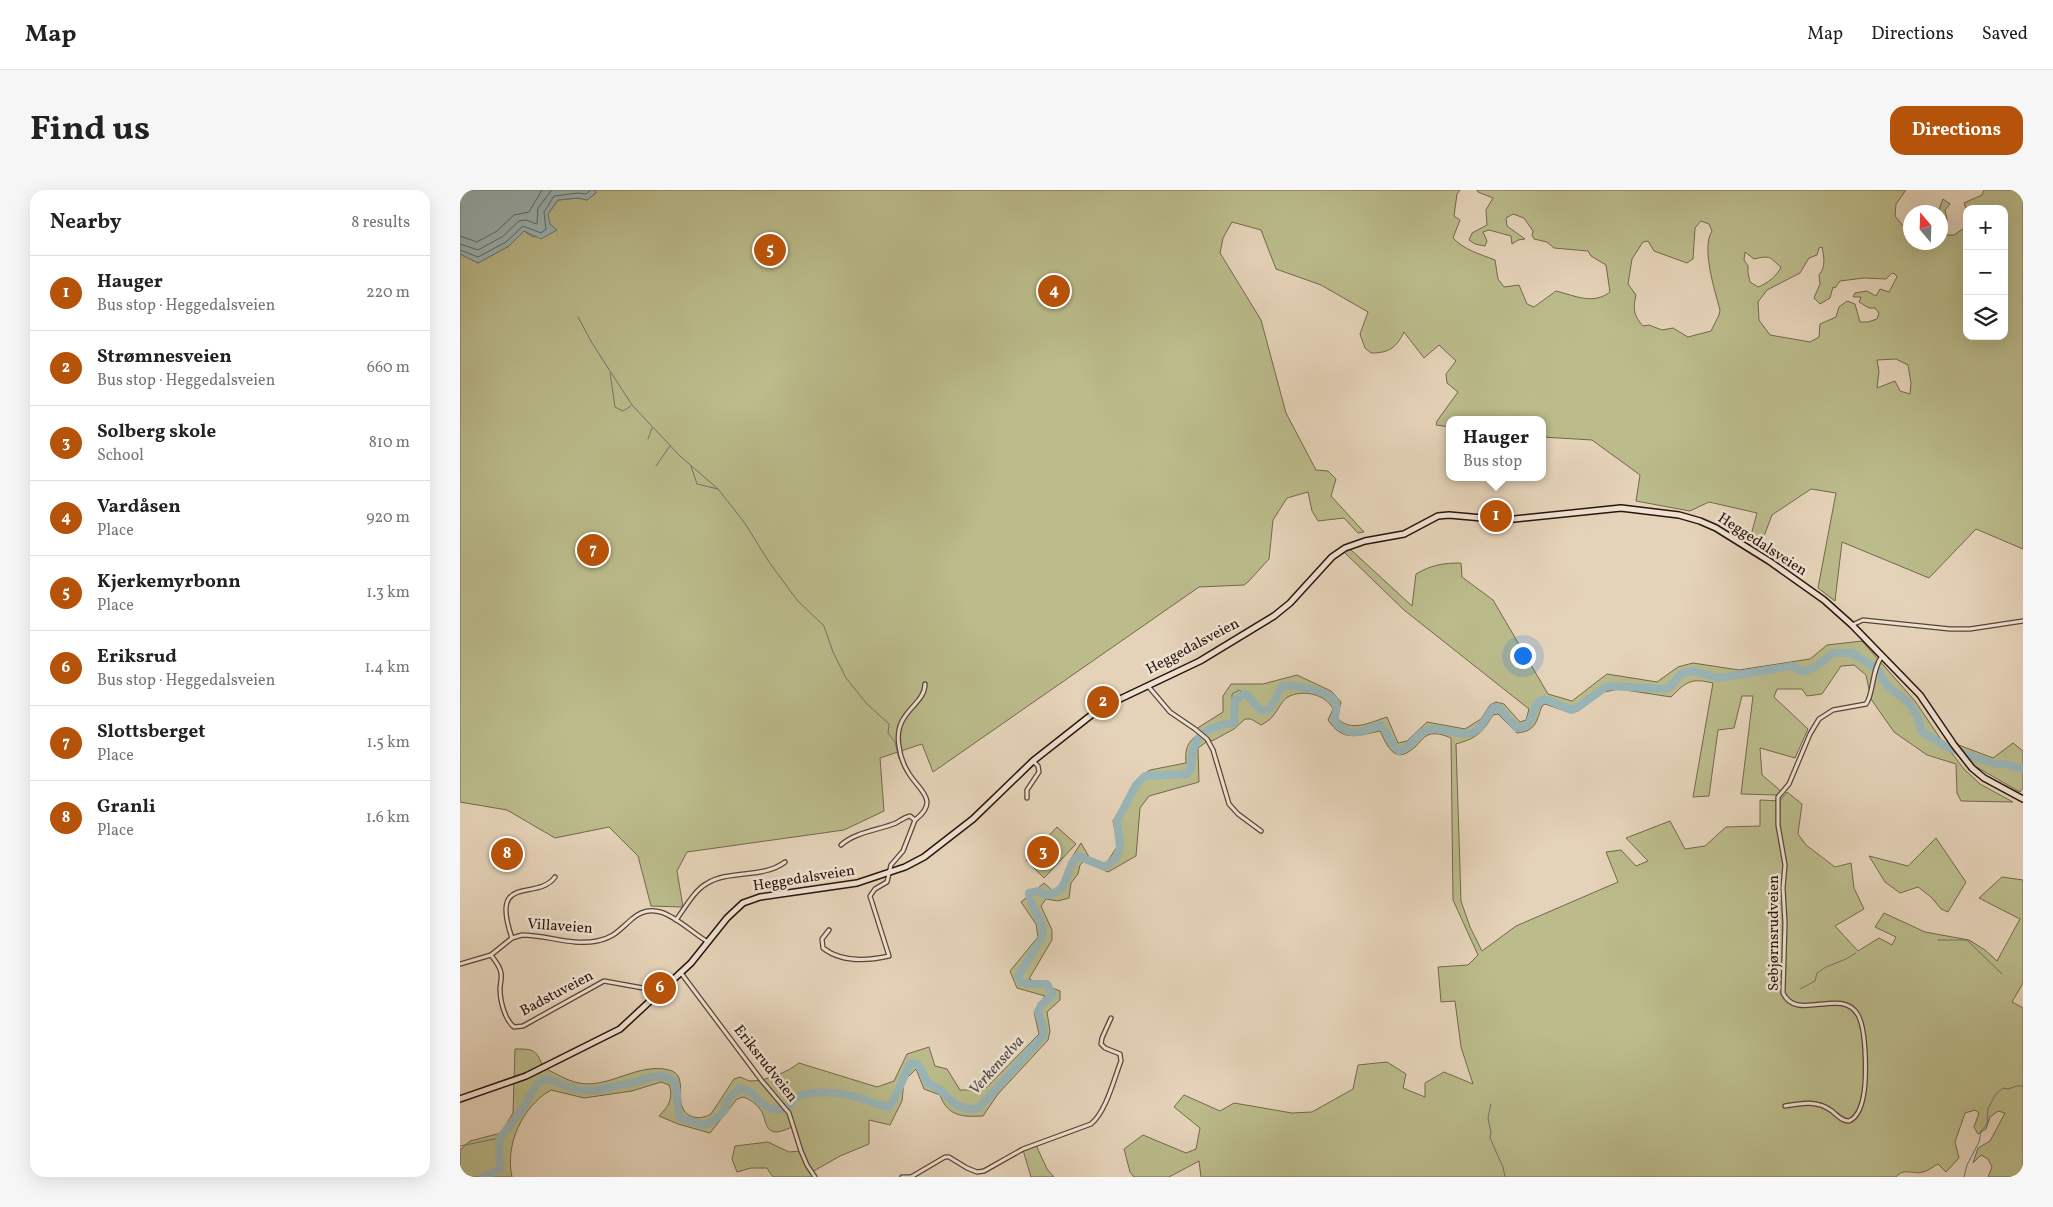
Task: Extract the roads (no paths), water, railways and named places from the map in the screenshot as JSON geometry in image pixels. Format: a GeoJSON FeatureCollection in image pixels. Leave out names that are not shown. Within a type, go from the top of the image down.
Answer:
{"type":"FeatureCollection","features":[{"type":"Feature","properties":{"kind":"main road","name":"Heggedalsveien"},"geometry":{"type":"LineString","coordinates":[[460,1099],[526,1076],[620,1029],[681,972],[734,910],[750,899],[848,886],[890,872],[924,857],[964,827],[1033,761],[1100,709],[1200,661],[1274,616],[1290,603],[1332,557],[1345,548],[1365,540],[1404,534],[1432,518],[1449,515],[1504,520],[1621,508],[1688,517],[1716,528],[1750,548],[1819,597],[1852,625],[1920,695],[1958,752],[1977,773],[2023,799]]}},
{"type":"Feature","properties":{"kind":"street"},"geometry":{"type":"LineString","coordinates":[[1852,625],[1863,620],[1950,629],[1970,629],[2023,621]]}},
{"type":"Feature","properties":{"kind":"street","name":"Sebjørnsrudveien"},"geometry":{"type":"LineString","coordinates":[[1785,1106],[1815,1103],[1824,1106],[1842,1120],[1849,1121],[1856,1116],[1864,1092],[1863,1032],[1861,1021],[1855,1010],[1840,1003],[1797,1005],[1789,1002],[1783,993],[1785,923],[1783,888],[1786,866],[1779,836],[1777,812],[1778,798],[1789,784],[1814,725],[1833,710],[1866,704],[1870,697],[1874,672],[1882,656]]}},
{"type":"Feature","properties":{"kind":"street"},"geometry":{"type":"LineString","coordinates":[[829,930],[822,938],[824,948],[839,957],[858,960],[889,956],[870,896],[875,889],[887,882],[891,865],[903,851],[915,820],[926,806],[927,797],[908,773],[903,762],[898,738],[901,723],[908,711],[923,694],[925,684]]}},
{"type":"Feature","properties":{"kind":"street"},"geometry":{"type":"LineString","coordinates":[[1147,686],[1170,712],[1202,734],[1212,750],[1229,804],[1238,814],[1261,831]]}},
{"type":"Feature","properties":{"kind":"street"},"geometry":{"type":"LineString","coordinates":[[1027,798],[1027,790],[1039,772],[1033,761]]}},
{"type":"Feature","properties":{"kind":"street"},"geometry":{"type":"LineString","coordinates":[[841,845],[857,836],[896,823],[906,816],[910,816],[915,820]]}},
{"type":"Feature","properties":{"kind":"street"},"geometry":{"type":"LineString","coordinates":[[676,920],[696,893],[710,882],[771,870],[786,862]]}},
{"type":"Feature","properties":{"kind":"street","name":"Villaveien"},"geometry":{"type":"LineString","coordinates":[[512,938],[506,905],[508,899],[518,891],[547,885],[555,877]]}},
{"type":"Feature","properties":{"kind":"street","name":"Villaveien"},"geometry":{"type":"LineString","coordinates":[[460,964],[491,955],[512,938],[528,935],[570,942],[595,942],[614,936],[632,919],[645,911],[663,912],[708,942]]}},
{"type":"Feature","properties":{"kind":"street","name":"Badstuveien"},"geometry":{"type":"LineString","coordinates":[[491,955],[500,969],[500,992],[503,1008],[511,1025],[514,1027],[523,1026],[604,981],[643,988],[655,996]]}},
{"type":"Feature","properties":{"kind":"street","name":"Eriksrudveien"},"geometry":{"type":"LineString","coordinates":[[681,972],[762,1081],[785,1108],[792,1119],[806,1165],[815,1177]]}},
{"type":"Feature","properties":{"kind":"street"},"geometry":{"type":"LineString","coordinates":[[902,1177],[910,1177],[945,1157],[949,1157],[976,1172],[984,1171],[1023,1148],[1090,1124],[1101,1111],[1121,1061],[1120,1054],[1101,1044],[1111,1018]]}},
{"type":"Feature","properties":{"kind":"water"},"geometry":{"type":"Polygon","coordinates":[[[460,190],[595,190],[596,193],[587,200],[578,198],[558,200],[548,214],[550,224],[557,230],[541,239],[524,231],[509,246],[478,263],[460,254],[460,190]]]}},
{"type":"Feature","properties":{"kind":"waterway"},"geometry":{"type":"LineString","coordinates":[[578,317],[592,343],[632,405],[680,456],[718,489],[744,522],[769,562],[797,600],[824,626],[833,652],[846,678],[867,704],[889,724],[888,733],[895,742],[899,759]]}},
{"type":"Feature","properties":{"kind":"waterway"},"geometry":{"type":"LineString","coordinates":[[610,373],[615,407],[623,411],[631,406]]}},
{"type":"Feature","properties":{"kind":"waterway"},"geometry":{"type":"LineString","coordinates":[[648,439],[652,428]]}},
{"type":"Feature","properties":{"kind":"waterway"},"geometry":{"type":"LineString","coordinates":[[656,466],[670,446]]}},
{"type":"Feature","properties":{"kind":"waterway"},"geometry":{"type":"LineString","coordinates":[[691,466],[697,484],[718,489]]}},
{"type":"Feature","properties":{"kind":"waterway","name":"Verkenselva"},"geometry":{"type":"LineString","coordinates":[[483,1177],[500,1169],[500,1138],[523,1108],[537,1084],[544,1079],[575,1089],[591,1091],[663,1076],[675,1084],[680,1118],[705,1124],[713,1121],[725,1110],[728,1100],[740,1088],[747,1090],[767,1107],[773,1109],[790,1106],[793,1098],[810,1093],[849,1095],[889,1107],[910,1063],[918,1064],[928,1083],[940,1090],[955,1104],[967,1109],[979,1108],[1043,1036],[1044,1030],[1038,1012],[1041,1005],[1053,995],[1047,984],[1028,984],[1021,982],[1018,976],[1043,936],[1042,925],[1029,893],[1039,891],[1046,895],[1060,889],[1073,862],[1078,856],[1105,867],[1116,858],[1120,847],[1117,821],[1136,785],[1145,776],[1187,774],[1191,768],[1192,756],[1197,741],[1206,731],[1212,728],[1234,723],[1235,700],[1245,694],[1263,711],[1270,709],[1282,686],[1312,689],[1333,699],[1337,710],[1334,720],[1344,730],[1361,732],[1380,725],[1399,751],[1407,747],[1420,734],[1429,729],[1462,733],[1474,732],[1493,708],[1498,707],[1517,728],[1528,725],[1538,702],[1545,699],[1571,710],[1607,686],[1664,689],[1670,687],[1680,675],[1693,671],[1719,678],[1793,666],[1803,672],[1817,666],[1833,653],[1852,653],[1871,665],[1880,673],[1887,686],[1908,702],[1917,715],[1922,732],[1947,747],[1976,758],[1995,764],[2005,764],[2023,769]]}},
{"type":"Feature","properties":{"kind":"waterway"},"geometry":{"type":"LineString","coordinates":[[1235,704],[1232,700],[1232,694],[1239,690],[1245,694]]}},
{"type":"Feature","properties":{"kind":"waterway"},"geometry":{"type":"LineString","coordinates":[[1938,940],[1967,940],[2002,974]]}},
{"type":"Feature","properties":{"kind":"waterway"},"geometry":{"type":"LineString","coordinates":[[1800,989],[1815,981],[1817,973],[1826,967],[1856,953]]}},
{"type":"Feature","properties":{"kind":"waterway"},"geometry":{"type":"LineString","coordinates":[[1964,1177],[1967,1165],[1979,1142],[1981,1131],[1987,1124],[1988,1108],[1996,1094],[2003,1088],[2023,1086]]}},
{"type":"Feature","properties":{"kind":"waterway"},"geometry":{"type":"LineString","coordinates":[[1491,1104],[1488,1118],[1490,1138],[1503,1167],[1505,1177]]}},
{"type":"Feature","properties":{"kind":"waterway"},"geometry":{"type":"LineString","coordinates":[[460,1146],[500,1138]]}},
{"type":"Feature","properties":{"kind":"place","name":"Kjerkemyrbonn"},"geometry":{"type":"Point","coordinates":[770,250]}},
{"type":"Feature","properties":{"kind":"place","name":"Vardåsen"},"geometry":{"type":"Point","coordinates":[1054,291]}},
{"type":"Feature","properties":{"kind":"place","name":"Hauger"},"geometry":{"type":"Point","coordinates":[1496,516]}},
{"type":"Feature","properties":{"kind":"place","name":"Slottsberget"},"geometry":{"type":"Point","coordinates":[593,550]}},
{"type":"Feature","properties":{"kind":"place","name":"Strømnesveien"},"geometry":{"type":"Point","coordinates":[1103,702]}},
{"type":"Feature","properties":{"kind":"place","name":"Solberg skole"},"geometry":{"type":"Point","coordinates":[1043,852]}},
{"type":"Feature","properties":{"kind":"place","name":"Granli"},"geometry":{"type":"Point","coordinates":[507,854]}},
{"type":"Feature","properties":{"kind":"place","name":"Eriksrud"},"geometry":{"type":"Point","coordinates":[660,988]}}]}
